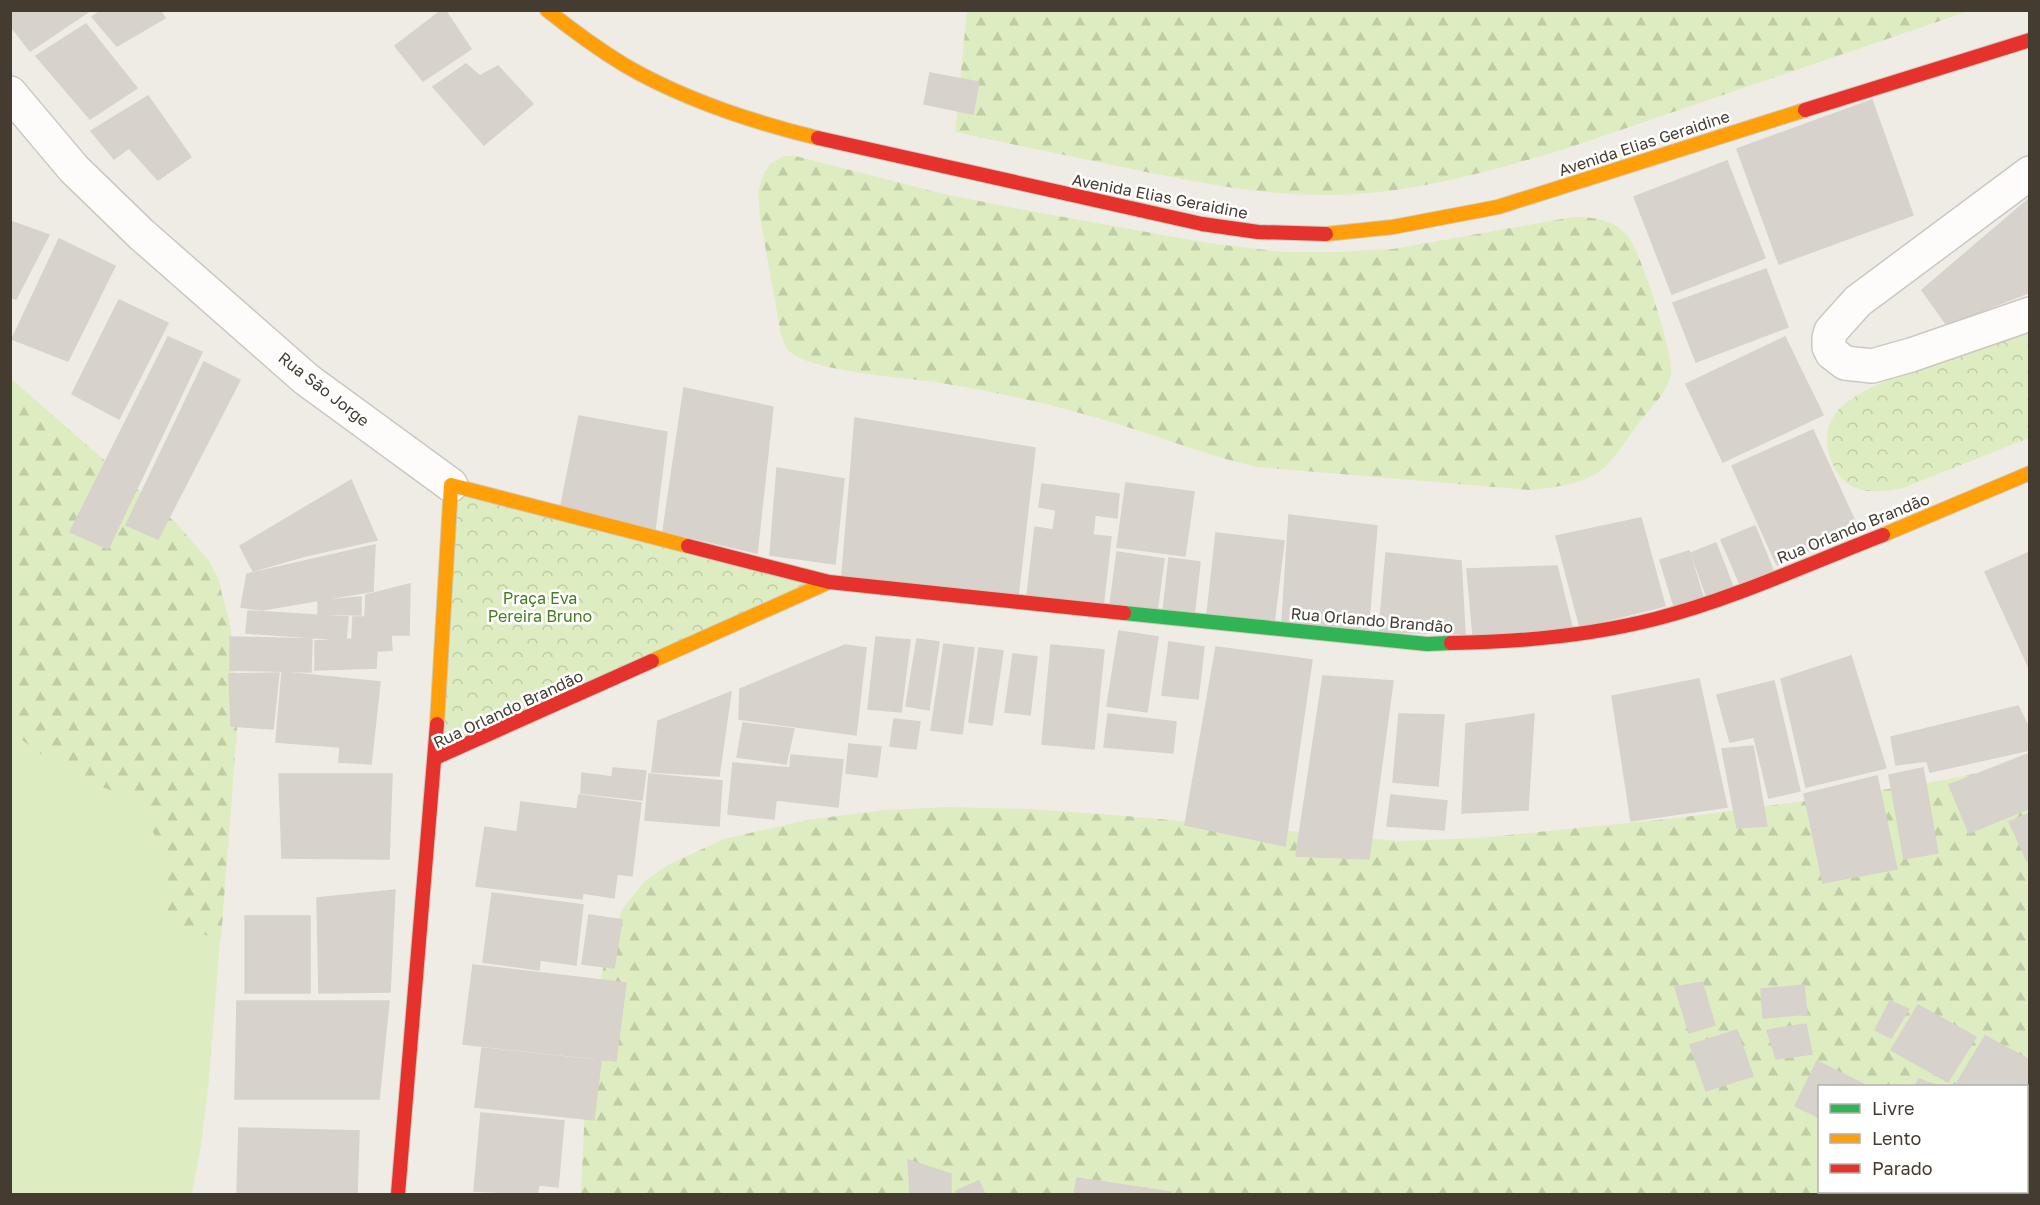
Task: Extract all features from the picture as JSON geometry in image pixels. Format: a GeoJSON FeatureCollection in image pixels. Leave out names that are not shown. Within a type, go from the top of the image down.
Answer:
{"type":"FeatureCollection","features":[{"type":"Feature","properties":{"kind":"street","name":"Avenida Elias Geraidine"},"geometry":{"type":"LineString","coordinates":[[547,10],[572,32],[613,60],[656,83],[700,102],[785,131],[1009,183],[1224,228],[1283,234],[1340,234],[1392,228],[1498,207],[1992,50],[2030,40]]}},
{"type":"Feature","properties":{"kind":"street","name":"Rua São Jorge"},"geometry":{"type":"LineString","coordinates":[[10,93],[74,169],[141,234],[306,379],[451,485]]}},
{"type":"Feature","properties":{"kind":"street"},"geometry":{"type":"LineString","coordinates":[[2030,173],[1858,301],[1831,331],[1829,347],[1832,353],[1845,363],[1872,366],[2030,314]]}},
{"type":"Feature","properties":{"kind":"street","name":"Rua Orlando Brandão"},"geometry":{"type":"LineString","coordinates":[[451,485],[829,582],[1427,644],[1511,642],[1595,632],[1654,619],[1711,602],[1896,530],[2030,473]]}},
{"type":"Feature","properties":{"kind":"street"},"geometry":{"type":"LineString","coordinates":[[435,758],[451,485]]}},
{"type":"Feature","properties":{"kind":"street","name":"Rua Orlando Brandão"},"geometry":{"type":"LineString","coordinates":[[398,1194],[435,758],[829,582]]}},
{"type":"Feature","properties":{"kind":"green space"},"geometry":{"type":"Polygon","coordinates":[[[967,11],[1969,11],[1562,150],[1477,174],[1389,191],[1307,195],[1215,185],[955,132],[967,11]]]}},
{"type":"Feature","properties":{"kind":"green space"},"geometry":{"type":"Polygon","coordinates":[[[784,156],[795,156],[944,194],[1030,211],[1208,243],[1283,252],[1393,249],[1573,217],[1602,220],[1615,225],[1627,235],[1633,244],[1655,302],[1671,362],[1671,373],[1660,398],[1606,466],[1580,481],[1529,490],[1257,467],[1214,456],[1108,421],[992,392],[836,369],[800,358],[786,348],[781,335],[760,217],[758,193],[764,173],[770,164],[784,156]]]}},
{"type":"Feature","properties":{"kind":"green space"},"geometry":{"type":"Polygon","coordinates":[[[2029,328],[2029,438],[1903,488],[1868,491],[1852,486],[1839,475],[1831,459],[1827,441],[1834,416],[1846,403],[1867,390],[1913,370],[2029,328]]]}},
{"type":"Feature","properties":{"kind":"green space"},"geometry":{"type":"Polygon","coordinates":[[[10,378],[176,523],[209,561],[219,581],[231,629],[237,729],[209,1079],[202,1139],[192,1194],[11,1194],[10,378]]]}},
{"type":"Feature","properties":{"kind":"green space"},"geometry":{"type":"Polygon","coordinates":[[[10,378],[176,523],[209,561],[219,581],[234,651],[237,729],[221,939],[187,930],[165,917],[161,889],[168,862],[147,820],[129,797],[70,775],[11,732],[10,378]]]}},
{"type":"Feature","properties":{"kind":"green space","name":"Praça Eva Pereira Bruno"},"geometry":{"type":"Polygon","coordinates":[[[451,485],[829,582],[435,758],[451,485]]]}},
{"type":"Feature","properties":{"kind":"green space"},"geometry":{"type":"Polygon","coordinates":[[[2029,758],[2029,1194],[581,1194],[585,1106],[602,972],[622,909],[645,881],[668,865],[724,839],[807,820],[884,810],[949,807],[1032,809],[1126,816],[1398,841],[1479,838],[1677,818],[1945,780],[1996,769],[2029,758]]]}},
{"type":"Feature","properties":{"kind":"building"},"geometry":{"type":"Polygon","coordinates":[[[10,10],[91,10],[30,51],[10,25],[10,10]]]}},
{"type":"Feature","properties":{"kind":"building"},"geometry":{"type":"Polygon","coordinates":[[[102,10],[160,10],[165,18],[117,46],[92,17],[102,10]]]}},
{"type":"Feature","properties":{"kind":"building"},"geometry":{"type":"Polygon","coordinates":[[[445,10],[471,49],[423,81],[395,46],[445,10]]]}},
{"type":"Feature","properties":{"kind":"building"},"geometry":{"type":"Polygon","coordinates":[[[86,24],[137,88],[90,119],[36,56],[86,24]]]}},
{"type":"Feature","properties":{"kind":"building"},"geometry":{"type":"Polygon","coordinates":[[[466,64],[480,76],[498,66],[533,104],[484,145],[433,87],[466,64]]]}},
{"type":"Feature","properties":{"kind":"building"},"geometry":{"type":"Polygon","coordinates":[[[930,73],[979,82],[973,114],[924,104],[930,73]]]}},
{"type":"Feature","properties":{"kind":"building"},"geometry":{"type":"Polygon","coordinates":[[[148,96],[191,157],[158,180],[129,148],[114,159],[91,131],[148,96]]]}},
{"type":"Feature","properties":{"kind":"building"},"geometry":{"type":"Polygon","coordinates":[[[1872,100],[1913,215],[1779,264],[1737,149],[1872,100]]]}},
{"type":"Feature","properties":{"kind":"building"},"geometry":{"type":"Polygon","coordinates":[[[1727,161],[1765,258],[1672,294],[1634,197],[1727,161]]]}},
{"type":"Feature","properties":{"kind":"building"},"geometry":{"type":"Polygon","coordinates":[[[2030,198],[2030,292],[1947,325],[1922,290],[2030,198]]]}},
{"type":"Feature","properties":{"kind":"building"},"geometry":{"type":"Polygon","coordinates":[[[10,221],[49,235],[16,299],[10,297],[10,221]]]}},
{"type":"Feature","properties":{"kind":"building"},"geometry":{"type":"Polygon","coordinates":[[[59,239],[115,266],[68,361],[12,339],[59,239]]]}},
{"type":"Feature","properties":{"kind":"building"},"geometry":{"type":"Polygon","coordinates":[[[1766,269],[1788,327],[1696,362],[1673,303],[1766,269]]]}},
{"type":"Feature","properties":{"kind":"building"},"geometry":{"type":"Polygon","coordinates":[[[119,300],[168,323],[119,419],[72,394],[119,300]]]}},
{"type":"Feature","properties":{"kind":"building"},"geometry":{"type":"Polygon","coordinates":[[[168,337],[202,352],[108,549],[70,532],[168,337]]]}},
{"type":"Feature","properties":{"kind":"building"},"geometry":{"type":"Polygon","coordinates":[[[1785,337],[1823,415],[1723,462],[1686,384],[1785,337]]]}},
{"type":"Feature","properties":{"kind":"building"},"geometry":{"type":"Polygon","coordinates":[[[204,362],[240,380],[158,539],[126,525],[204,362]]]}},
{"type":"Feature","properties":{"kind":"building"},"geometry":{"type":"Polygon","coordinates":[[[684,388],[773,407],[757,553],[663,531],[684,388]]]}},
{"type":"Feature","properties":{"kind":"building"},"geometry":{"type":"Polygon","coordinates":[[[579,416],[667,432],[655,529],[561,505],[579,416]]]}},
{"type":"Feature","properties":{"kind":"building"},"geometry":{"type":"Polygon","coordinates":[[[855,418],[1035,448],[1018,596],[842,575],[855,418]]]}},
{"type":"Feature","properties":{"kind":"building"},"geometry":{"type":"Polygon","coordinates":[[[1813,430],[1858,528],[1777,565],[1732,466],[1813,430]]]}},
{"type":"Feature","properties":{"kind":"building"},"geometry":{"type":"Polygon","coordinates":[[[777,468],[844,479],[835,564],[770,555],[777,468]]]}},
{"type":"Feature","properties":{"kind":"building"},"geometry":{"type":"Polygon","coordinates":[[[351,480],[377,540],[305,556],[253,571],[240,546],[351,480]]]}},
{"type":"Feature","properties":{"kind":"building"},"geometry":{"type":"Polygon","coordinates":[[[1126,483],[1194,492],[1185,556],[1117,547],[1126,483]]]}},
{"type":"Feature","properties":{"kind":"building"},"geometry":{"type":"Polygon","coordinates":[[[1042,484],[1119,494],[1117,518],[1095,515],[1093,535],[1111,537],[1103,606],[1027,596],[1035,527],[1053,530],[1056,510],[1039,507],[1042,484]]]}},
{"type":"Feature","properties":{"kind":"building"},"geometry":{"type":"Polygon","coordinates":[[[1289,515],[1377,526],[1368,631],[1282,622],[1289,515]]]}},
{"type":"Feature","properties":{"kind":"building"},"geometry":{"type":"Polygon","coordinates":[[[1641,518],[1665,606],[1580,627],[1556,536],[1641,518]]]}},
{"type":"Feature","properties":{"kind":"building"},"geometry":{"type":"Polygon","coordinates":[[[1755,526],[1773,570],[1740,584],[1721,540],[1755,526]]]}},
{"type":"Feature","properties":{"kind":"building"},"geometry":{"type":"Polygon","coordinates":[[[1216,533],[1284,541],[1274,623],[1207,615],[1216,533]]]}},
{"type":"Feature","properties":{"kind":"building"},"geometry":{"type":"Polygon","coordinates":[[[1716,543],[1733,587],[1707,597],[1691,553],[1716,543]]]}},
{"type":"Feature","properties":{"kind":"building"},"geometry":{"type":"Polygon","coordinates":[[[375,545],[373,591],[262,610],[241,607],[247,574],[375,545]]]}},
{"type":"Feature","properties":{"kind":"building"},"geometry":{"type":"Polygon","coordinates":[[[1689,551],[1703,597],[1674,606],[1660,560],[1689,551]]]}},
{"type":"Feature","properties":{"kind":"building"},"geometry":{"type":"Polygon","coordinates":[[[1117,552],[1164,559],[1157,611],[1110,605],[1117,552]]]}},
{"type":"Feature","properties":{"kind":"building"},"geometry":{"type":"Polygon","coordinates":[[[2030,552],[2030,670],[1985,572],[2030,552]]]}},
{"type":"Feature","properties":{"kind":"building"},"geometry":{"type":"Polygon","coordinates":[[[1386,553],[1461,561],[1465,634],[1379,632],[1386,553]]]}},
{"type":"Feature","properties":{"kind":"building"},"geometry":{"type":"Polygon","coordinates":[[[1169,558],[1200,562],[1194,616],[1163,612],[1169,558]]]}},
{"type":"Feature","properties":{"kind":"building"},"geometry":{"type":"Polygon","coordinates":[[[1557,566],[1572,627],[1473,635],[1467,569],[1557,566]]]}},
{"type":"Feature","properties":{"kind":"building"},"geometry":{"type":"Polygon","coordinates":[[[410,584],[409,635],[391,635],[392,650],[377,651],[376,668],[315,670],[315,641],[352,639],[353,617],[365,617],[366,595],[410,584]]]}},
{"type":"Feature","properties":{"kind":"building"},"geometry":{"type":"Polygon","coordinates":[[[361,597],[361,615],[318,614],[318,601],[361,597]]]}},
{"type":"Feature","properties":{"kind":"building"},"geometry":{"type":"Polygon","coordinates":[[[248,611],[348,617],[346,640],[246,633],[248,611]]]}},
{"type":"Feature","properties":{"kind":"building"},"geometry":{"type":"Polygon","coordinates":[[[1119,631],[1158,637],[1147,712],[1107,706],[1119,631]]]}},
{"type":"Feature","properties":{"kind":"building"},"geometry":{"type":"Polygon","coordinates":[[[230,637],[312,639],[311,672],[230,670],[230,637]]]}},
{"type":"Feature","properties":{"kind":"building"},"geometry":{"type":"Polygon","coordinates":[[[876,637],[910,640],[901,712],[868,709],[876,637]]]}},
{"type":"Feature","properties":{"kind":"building"},"geometry":{"type":"Polygon","coordinates":[[[917,639],[939,642],[929,710],[906,706],[917,639]]]}},
{"type":"Feature","properties":{"kind":"building"},"geometry":{"type":"Polygon","coordinates":[[[1169,642],[1204,647],[1198,699],[1162,695],[1169,642]]]}},
{"type":"Feature","properties":{"kind":"building"},"geometry":{"type":"Polygon","coordinates":[[[944,644],[974,648],[962,734],[931,730],[944,644]]]}},
{"type":"Feature","properties":{"kind":"building"},"geometry":{"type":"Polygon","coordinates":[[[845,645],[866,648],[856,735],[739,719],[740,689],[845,645]]]}},
{"type":"Feature","properties":{"kind":"building"},"geometry":{"type":"Polygon","coordinates":[[[1051,645],[1104,650],[1094,749],[1042,744],[1051,645]]]}},
{"type":"Feature","properties":{"kind":"building"},"geometry":{"type":"Polygon","coordinates":[[[1216,647],[1312,660],[1285,846],[1185,825],[1216,647]]]}},
{"type":"Feature","properties":{"kind":"building"},"geometry":{"type":"Polygon","coordinates":[[[979,648],[1003,651],[992,725],[969,722],[979,648]]]}},
{"type":"Feature","properties":{"kind":"building"},"geometry":{"type":"Polygon","coordinates":[[[1013,654],[1037,657],[1030,715],[1005,712],[1013,654]]]}},
{"type":"Feature","properties":{"kind":"building"},"geometry":{"type":"Polygon","coordinates":[[[1851,656],[1886,768],[1806,787],[1781,679],[1851,656]]]}},
{"type":"Feature","properties":{"kind":"building"},"geometry":{"type":"Polygon","coordinates":[[[282,672],[380,682],[371,764],[339,762],[340,747],[276,742],[282,672]]]}},
{"type":"Feature","properties":{"kind":"building"},"geometry":{"type":"Polygon","coordinates":[[[279,673],[273,729],[231,726],[229,674],[279,673]]]}},
{"type":"Feature","properties":{"kind":"building"},"geometry":{"type":"Polygon","coordinates":[[[1323,676],[1393,681],[1369,859],[1296,856],[1323,676]]]}},
{"type":"Feature","properties":{"kind":"building"},"geometry":{"type":"Polygon","coordinates":[[[1699,679],[1727,807],[1631,821],[1612,696],[1699,679]]]}},
{"type":"Feature","properties":{"kind":"building"},"geometry":{"type":"Polygon","coordinates":[[[1774,681],[1800,791],[1769,798],[1754,737],[1730,742],[1717,695],[1774,681]]]}},
{"type":"Feature","properties":{"kind":"building"},"geometry":{"type":"Polygon","coordinates":[[[731,692],[719,776],[652,772],[658,721],[731,692]]]}},
{"type":"Feature","properties":{"kind":"building"},"geometry":{"type":"Polygon","coordinates":[[[2018,706],[2030,730],[2030,750],[1930,772],[1927,761],[1896,765],[1891,737],[2018,706]]]}},
{"type":"Feature","properties":{"kind":"building"},"geometry":{"type":"Polygon","coordinates":[[[1108,714],[1176,722],[1173,753],[1104,747],[1108,714]]]}},
{"type":"Feature","properties":{"kind":"building"},"geometry":{"type":"Polygon","coordinates":[[[1399,714],[1444,715],[1438,786],[1393,782],[1399,714]]]}},
{"type":"Feature","properties":{"kind":"building"},"geometry":{"type":"Polygon","coordinates":[[[1534,714],[1528,810],[1462,813],[1466,724],[1534,714]]]}},
{"type":"Feature","properties":{"kind":"building"},"geometry":{"type":"Polygon","coordinates":[[[894,719],[920,722],[916,749],[890,746],[894,719]]]}},
{"type":"Feature","properties":{"kind":"building"},"geometry":{"type":"Polygon","coordinates":[[[743,723],[794,729],[786,764],[737,757],[743,723]]]}},
{"type":"Feature","properties":{"kind":"building"},"geometry":{"type":"Polygon","coordinates":[[[849,744],[881,747],[877,777],[846,773],[849,744]]]}},
{"type":"Feature","properties":{"kind":"building"},"geometry":{"type":"Polygon","coordinates":[[[1753,746],[1767,826],[1737,828],[1722,749],[1753,746]]]}},
{"type":"Feature","properties":{"kind":"building"},"geometry":{"type":"Polygon","coordinates":[[[2030,753],[2030,808],[1969,833],[1949,785],[2030,753]]]}},
{"type":"Feature","properties":{"kind":"building"},"geometry":{"type":"Polygon","coordinates":[[[791,755],[843,760],[838,807],[776,800],[774,819],[728,814],[733,763],[790,768],[791,755]]]}},
{"type":"Feature","properties":{"kind":"building"},"geometry":{"type":"Polygon","coordinates":[[[613,768],[646,771],[642,800],[581,793],[582,773],[612,777],[613,768]]]}},
{"type":"Feature","properties":{"kind":"building"},"geometry":{"type":"Polygon","coordinates":[[[1923,768],[1938,853],[1904,859],[1889,775],[1923,768]]]}},
{"type":"Feature","properties":{"kind":"building"},"geometry":{"type":"Polygon","coordinates":[[[279,774],[392,774],[389,859],[282,858],[279,774]]]}},
{"type":"Feature","properties":{"kind":"building"},"geometry":{"type":"Polygon","coordinates":[[[649,774],[722,781],[719,826],[645,820],[649,774]]]}},
{"type":"Feature","properties":{"kind":"building"},"geometry":{"type":"Polygon","coordinates":[[[1877,776],[1897,869],[1823,883],[1804,794],[1877,776]]]}},
{"type":"Feature","properties":{"kind":"building"},"geometry":{"type":"Polygon","coordinates":[[[579,795],[641,803],[632,876],[617,874],[614,898],[583,893],[582,899],[476,886],[485,827],[517,832],[521,802],[577,809],[579,795]]]}},
{"type":"Feature","properties":{"kind":"building"},"geometry":{"type":"Polygon","coordinates":[[[1391,795],[1447,801],[1444,830],[1387,826],[1391,795]]]}},
{"type":"Feature","properties":{"kind":"building"},"geometry":{"type":"Polygon","coordinates":[[[2030,813],[2030,859],[2027,861],[2009,822],[2030,813]]]}},
{"type":"Feature","properties":{"kind":"building"},"geometry":{"type":"Polygon","coordinates":[[[395,890],[390,992],[319,993],[317,898],[395,890]]]}},
{"type":"Feature","properties":{"kind":"building"},"geometry":{"type":"Polygon","coordinates":[[[492,893],[583,905],[576,965],[540,960],[539,970],[483,962],[492,893]]]}},
{"type":"Feature","properties":{"kind":"building"},"geometry":{"type":"Polygon","coordinates":[[[589,915],[622,920],[614,968],[582,964],[589,915]]]}},
{"type":"Feature","properties":{"kind":"building"},"geometry":{"type":"Polygon","coordinates":[[[245,916],[310,916],[310,993],[245,993],[245,916]]]}},
{"type":"Feature","properties":{"kind":"building"},"geometry":{"type":"Polygon","coordinates":[[[473,965],[626,983],[616,1061],[463,1044],[473,965]]]}},
{"type":"Feature","properties":{"kind":"building"},"geometry":{"type":"Polygon","coordinates":[[[1702,982],[1715,1025],[1689,1033],[1675,987],[1702,982]]]}},
{"type":"Feature","properties":{"kind":"building"},"geometry":{"type":"Polygon","coordinates":[[[1804,985],[1807,1014],[1763,1018],[1761,989],[1804,985]]]}},
{"type":"Feature","properties":{"kind":"building"},"geometry":{"type":"Polygon","coordinates":[[[237,1001],[389,1001],[379,1099],[235,1099],[237,1001]]]}},
{"type":"Feature","properties":{"kind":"building"},"geometry":{"type":"Polygon","coordinates":[[[1890,1001],[1909,1009],[1891,1038],[1875,1030],[1890,1001]]]}},
{"type":"Feature","properties":{"kind":"building"},"geometry":{"type":"Polygon","coordinates":[[[1918,1005],[1976,1037],[1948,1082],[1891,1050],[1918,1005]]]}},
{"type":"Feature","properties":{"kind":"building"},"geometry":{"type":"Polygon","coordinates":[[[1806,1024],[1812,1054],[1776,1059],[1767,1030],[1806,1024]]]}},
{"type":"Feature","properties":{"kind":"building"},"geometry":{"type":"Polygon","coordinates":[[[1737,1030],[1753,1076],[1706,1091],[1690,1045],[1737,1030]]]}},
{"type":"Feature","properties":{"kind":"building"},"geometry":{"type":"Polygon","coordinates":[[[1985,1036],[2030,1060],[2030,1138],[2028,1138],[2028,1085],[1956,1085],[1985,1036]]]}},
{"type":"Feature","properties":{"kind":"building"},"geometry":{"type":"Polygon","coordinates":[[[482,1048],[601,1061],[594,1120],[475,1107],[482,1048]]]}},
{"type":"Feature","properties":{"kind":"building"},"geometry":{"type":"Polygon","coordinates":[[[1817,1061],[1865,1085],[1818,1085],[1818,1117],[1795,1106],[1817,1061]]]}},
{"type":"Feature","properties":{"kind":"building"},"geometry":{"type":"Polygon","coordinates":[[[1919,1079],[1935,1085],[1916,1085],[1919,1079]]]}},
{"type":"Feature","properties":{"kind":"building"},"geometry":{"type":"Polygon","coordinates":[[[481,1113],[564,1121],[558,1187],[539,1185],[537,1194],[474,1191],[481,1113]]]}},
{"type":"Feature","properties":{"kind":"building"},"geometry":{"type":"Polygon","coordinates":[[[239,1128],[359,1131],[357,1194],[237,1194],[239,1128]]]}},
{"type":"Feature","properties":{"kind":"building"},"geometry":{"type":"Polygon","coordinates":[[[908,1160],[951,1174],[951,1194],[910,1194],[908,1160]]]}},
{"type":"Feature","properties":{"kind":"building"},"geometry":{"type":"Polygon","coordinates":[[[1077,1178],[1171,1192],[1170,1194],[1074,1194],[1077,1178]]]}},
{"type":"Feature","properties":{"kind":"building"},"geometry":{"type":"Polygon","coordinates":[[[979,1181],[985,1194],[957,1194],[956,1191],[979,1181]]]}},
{"type":"Feature","properties":{"kind":"traffic: fast"},"geometry":{"type":"LineString","coordinates":[[1124,613],[1427,644],[1451,643]]}},
{"type":"Feature","properties":{"kind":"traffic: slow"},"geometry":{"type":"LineString","coordinates":[[547,10],[616,60],[648,78],[719,109],[818,138]]}},
{"type":"Feature","properties":{"kind":"traffic: slow"},"geometry":{"type":"LineString","coordinates":[[1326,234],[1393,227],[1498,207],[1805,110]]}},
{"type":"Feature","properties":{"kind":"traffic: slow"},"geometry":{"type":"LineString","coordinates":[[1883,535],[2030,473]]}},
{"type":"Feature","properties":{"kind":"traffic: slow"},"geometry":{"type":"LineString","coordinates":[[437,724],[451,485],[688,546]]}},
{"type":"Feature","properties":{"kind":"traffic: slow"},"geometry":{"type":"LineString","coordinates":[[652,661],[829,582]]}},
{"type":"Feature","properties":{"kind":"traffic: jam"},"geometry":{"type":"LineString","coordinates":[[1805,110],[2030,40]]}},
{"type":"Feature","properties":{"kind":"traffic: jam"},"geometry":{"type":"LineString","coordinates":[[818,138],[1202,224],[1258,232],[1326,234]]}},
{"type":"Feature","properties":{"kind":"traffic: jam"},"geometry":{"type":"LineString","coordinates":[[1451,643],[1554,637],[1605,630],[1655,619],[1713,602],[1883,535]]}},
{"type":"Feature","properties":{"kind":"traffic: jam"},"geometry":{"type":"LineString","coordinates":[[688,546],[829,582],[1124,613]]}},
{"type":"Feature","properties":{"kind":"traffic: jam"},"geometry":{"type":"LineString","coordinates":[[435,758],[652,661]]}},
{"type":"Feature","properties":{"kind":"traffic: jam"},"geometry":{"type":"LineString","coordinates":[[398,1194],[437,724]]}}]}
